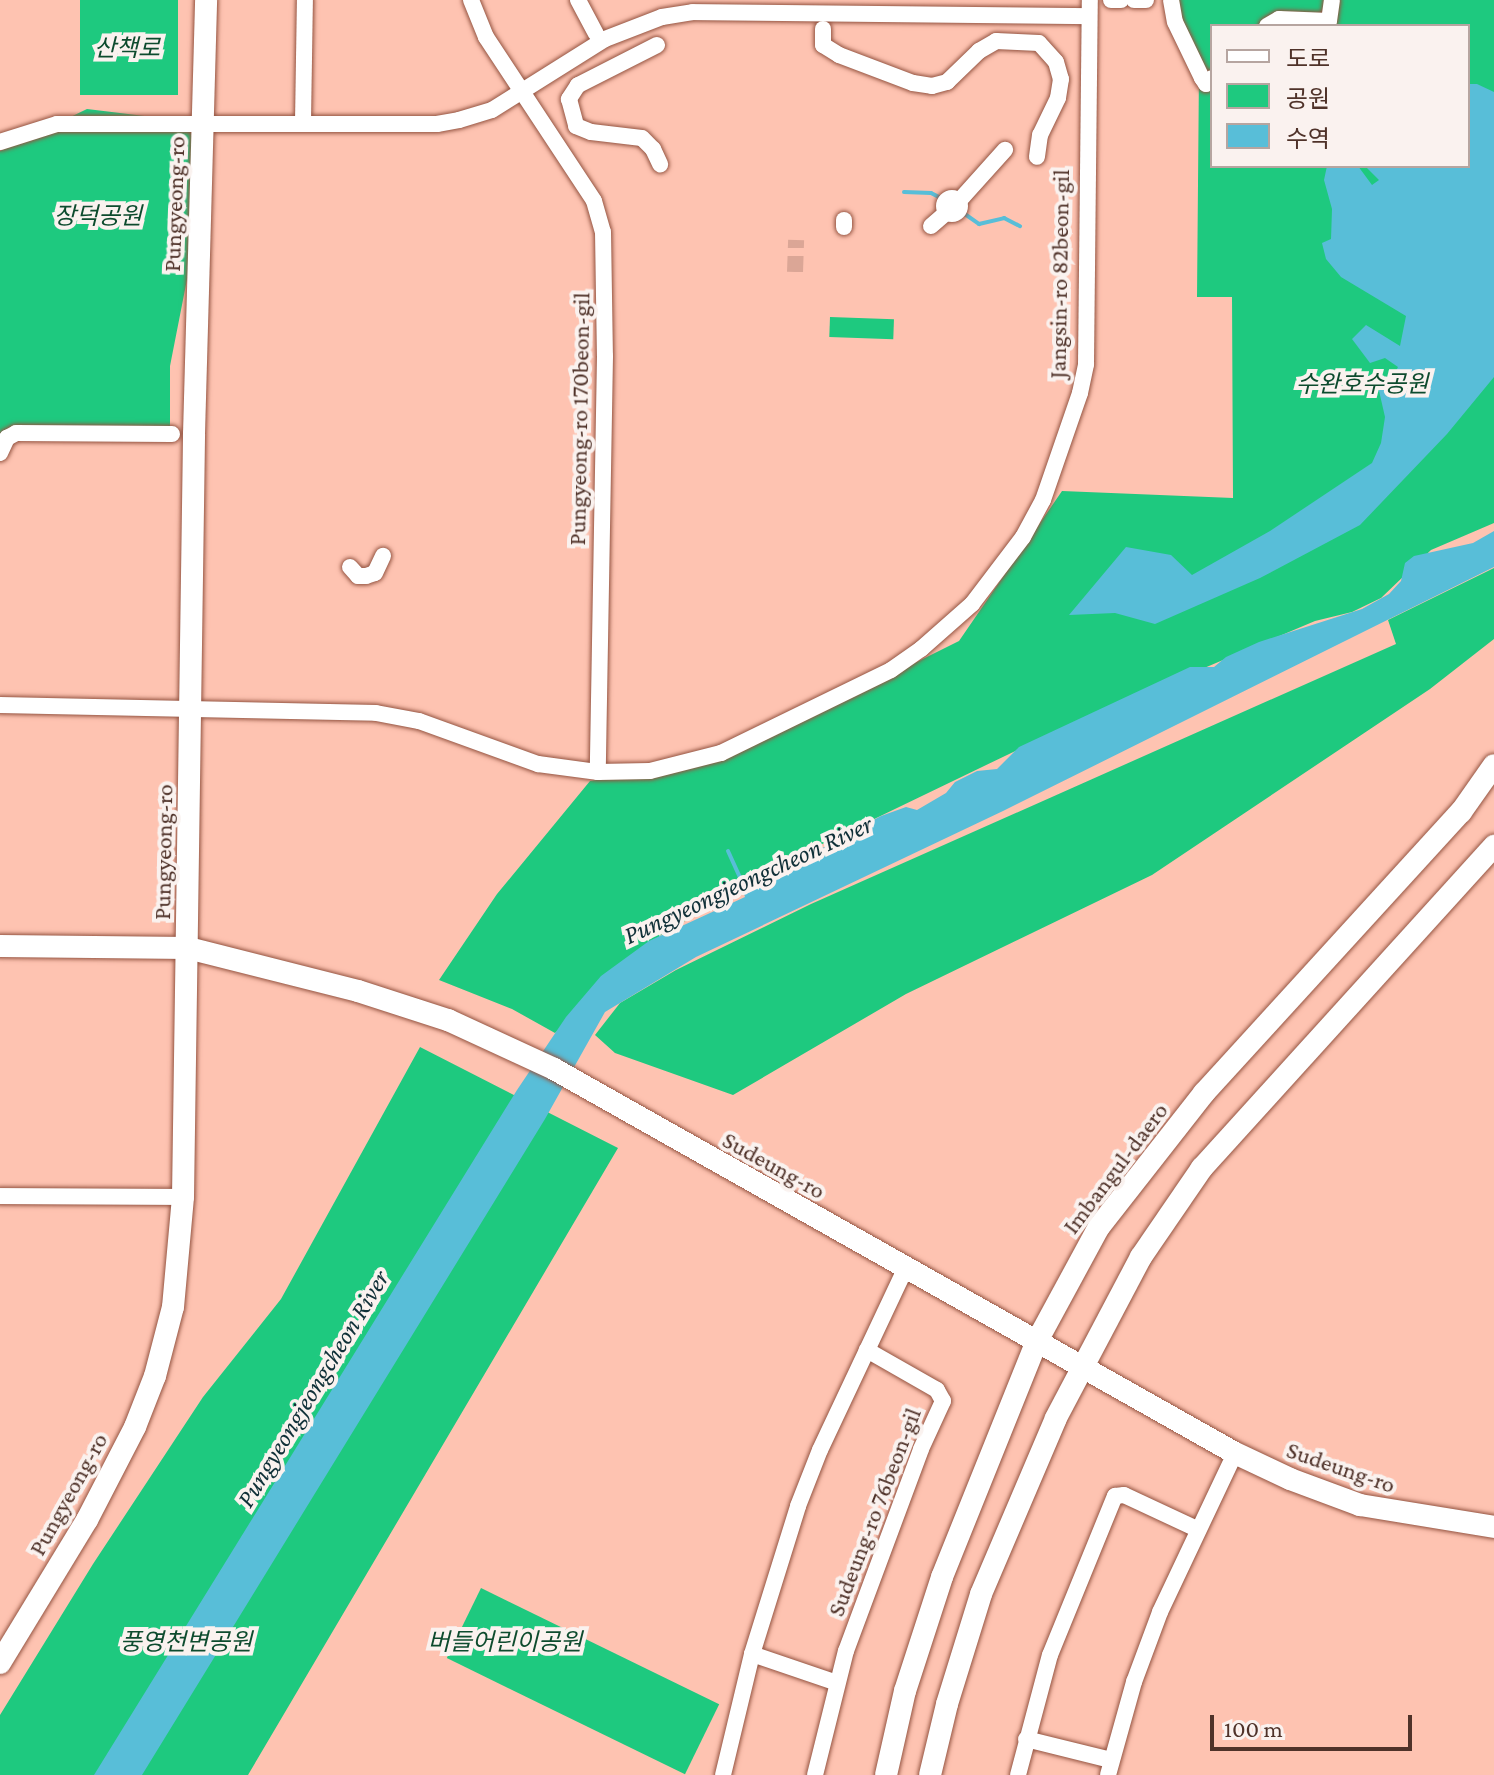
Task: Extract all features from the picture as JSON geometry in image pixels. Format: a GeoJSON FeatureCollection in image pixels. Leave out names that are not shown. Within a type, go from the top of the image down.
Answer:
{"type":"FeatureCollection","features":[{"type":"Feature","properties":{"kind":"main road","name":"Pungyeong-ro"},"geometry":{"type":"LineString","coordinates":[[0,1663],[87,1520],[146,1400],[173,1307],[183,1197],[190,707],[206,0]]}},
{"type":"Feature","properties":{"kind":"main road","name":"Imbangul-daero"},"geometry":{"type":"LineString","coordinates":[[886,1775],[905,1691],[942,1577],[1037,1341],[1099,1227],[1204,1093],[1461,812],[1494,765]]}},
{"type":"Feature","properties":{"kind":"main road"},"geometry":{"type":"LineString","coordinates":[[930,1775],[947,1704],[981,1594],[1081,1365],[1141,1257],[1202,1168],[1494,846]]}},
{"type":"Feature","properties":{"kind":"main road","name":"Sudeung-ro"},"geometry":{"type":"LineString","coordinates":[[0,946],[188,948],[358,991],[482,1034],[554,1069],[1235,1453],[1290,1479],[1360,1505],[1494,1527]]}},
{"type":"Feature","properties":{"kind":"street"},"geometry":{"type":"LineString","coordinates":[[303,122],[305,0]]}},
{"type":"Feature","properties":{"kind":"street","name":"Pungyeong-ro 170beon-gil"},"geometry":{"type":"LineString","coordinates":[[471,0],[477,21],[594,201],[603,232],[605,356],[598,772]]}},
{"type":"Feature","properties":{"kind":"street"},"geometry":{"type":"LineString","coordinates":[[578,0],[596,34]]}},
{"type":"Feature","properties":{"kind":"street"},"geometry":{"type":"LineString","coordinates":[[1111,0],[1121,0]]}},
{"type":"Feature","properties":{"kind":"street"},"geometry":{"type":"LineString","coordinates":[[1134,0],[1146,0]]}},
{"type":"Feature","properties":{"kind":"street"},"geometry":{"type":"LineString","coordinates":[[1171,0],[1175,22],[1202,78],[1206,84],[1210,80]]}},
{"type":"Feature","properties":{"kind":"street"},"geometry":{"type":"LineString","coordinates":[[1270,24],[1279,19],[1329,21],[1332,0]]}},
{"type":"Feature","properties":{"kind":"street"},"geometry":{"type":"LineString","coordinates":[[0,142],[57,124],[437,124],[478,116],[600,41],[630,28],[693,12],[752,5],[1090,8]]}},
{"type":"Feature","properties":{"kind":"street","name":"Jangsin-ro 82beon-gil"},"geometry":{"type":"LineString","coordinates":[[598,772],[650,771],[721,753],[861,688],[901,663],[945,629],[996,576],[1023,537],[1043,500],[1080,393],[1086,364],[1090,8]]}},
{"type":"Feature","properties":{"kind":"street"},"geometry":{"type":"LineString","coordinates":[[823,29],[823,45],[839,55],[913,83],[932,86],[947,82],[979,51],[996,41],[1039,43],[1056,62],[1061,79],[1058,98],[1040,135],[1037,157]]}},
{"type":"Feature","properties":{"kind":"street"},"geometry":{"type":"LineString","coordinates":[[657,45],[578,85],[569,99],[576,126],[591,132],[642,138],[653,149],[660,164]]}},
{"type":"Feature","properties":{"kind":"street"},"geometry":{"type":"LineString","coordinates":[[931,226],[953,207],[1005,150]]}},
{"type":"Feature","properties":{"kind":"street"},"geometry":{"type":"LineString","coordinates":[[0,453],[7,438],[16,433],[172,434]]}},
{"type":"Feature","properties":{"kind":"street"},"geometry":{"type":"LineString","coordinates":[[350,567],[358,576],[366,576],[380,567],[383,556]]}},
{"type":"Feature","properties":{"kind":"street"},"geometry":{"type":"LineString","coordinates":[[0,705],[376,713],[419,721],[538,764],[598,772]]}},
{"type":"Feature","properties":{"kind":"street"},"geometry":{"type":"LineString","coordinates":[[0,1196],[183,1197]]}},
{"type":"Feature","properties":{"kind":"street"},"geometry":{"type":"LineString","coordinates":[[723,1775],[752,1654],[798,1506],[906,1267]]}},
{"type":"Feature","properties":{"kind":"street","name":"Sudeung-ro 76beon-gil"},"geometry":{"type":"LineString","coordinates":[[815,1775],[837,1683],[866,1595],[943,1401],[937,1390],[867,1350]]}},
{"type":"Feature","properties":{"kind":"street"},"geometry":{"type":"LineString","coordinates":[[1026,1739],[1110,1768],[1134,1682],[1197,1529],[1235,1453]]}},
{"type":"Feature","properties":{"kind":"street"},"geometry":{"type":"LineString","coordinates":[[1018,1775],[1050,1655],[1115,1496],[1124,1495],[1197,1529]]}},
{"type":"Feature","properties":{"kind":"street"},"geometry":{"type":"LineString","coordinates":[[752,1654],[837,1683]]}},
{"type":"Feature","properties":{"kind":"green space","name":"산책로"},"geometry":{"type":"Polygon","coordinates":[[[80,0],[178,0],[178,95],[80,95],[80,0]]]}},
{"type":"Feature","properties":{"kind":"green space","name":"수완호수공원"},"geometry":{"type":"Polygon","coordinates":[[[1164,0],[1494,0],[1494,523],[1431,550],[1381,598],[1352,612],[1315,621],[1065,727],[812,849],[662,934],[555,1033],[512,1009],[439,980],[497,894],[590,781],[716,762],[959,641],[1062,491],[1233,498],[1232,297],[1197,297],[1199,69],[1164,0]]]}},
{"type":"Feature","properties":{"kind":"green space","name":"장덕공원"},"geometry":{"type":"Polygon","coordinates":[[[87,109],[202,123],[193,249],[170,366],[170,430],[7,438],[0,459],[0,151],[87,109]]]}},
{"type":"Feature","properties":{"kind":"green space"},"geometry":{"type":"Polygon","coordinates":[[[830,317],[894,319],[893,339],[829,337],[830,317]]]}},
{"type":"Feature","properties":{"kind":"green space"},"geometry":{"type":"Polygon","coordinates":[[[1494,568],[1494,639],[1430,689],[1152,875],[906,994],[733,1095],[615,1053],[595,1035],[620,1003],[676,970],[811,904],[1396,644],[1388,620],[1494,568]]]}},
{"type":"Feature","properties":{"kind":"green space","name":"풍영천변공원"},"geometry":{"type":"Polygon","coordinates":[[[420,1047],[618,1148],[248,1775],[0,1775],[0,1715],[93,1564],[203,1397],[281,1299],[420,1047]]]}},
{"type":"Feature","properties":{"kind":"green space","name":"버들어린이공원"},"geometry":{"type":"Polygon","coordinates":[[[481,1588],[719,1704],[685,1774],[447,1658],[481,1588]]]}},
{"type":"Feature","properties":{"kind":"water","name":"수완호수공원"},"geometry":{"type":"Polygon","coordinates":[[[1470,84],[1494,92],[1494,377],[1447,434],[1360,525],[1260,578],[1155,624],[1115,613],[1069,615],[1126,547],[1171,555],[1192,575],[1270,531],[1372,463],[1381,443],[1385,417],[1377,382],[1394,375],[1398,367],[1385,358],[1370,363],[1352,339],[1366,325],[1400,346],[1406,316],[1341,277],[1326,259],[1322,243],[1331,239],[1332,209],[1324,180],[1327,168],[1359,168],[1372,185],[1379,180],[1367,168],[1470,168],[1470,84]]]}},
{"type":"Feature","properties":{"kind":"water"},"geometry":{"type":"Polygon","coordinates":[[[1494,531],[1494,567],[1003,811],[696,957],[605,1012],[545,1119],[142,1775],[94,1775],[517,1090],[566,1017],[601,976],[649,941],[745,897],[743,891],[774,876],[776,869],[802,853],[841,843],[849,833],[881,816],[906,807],[917,810],[946,793],[955,782],[977,771],[997,769],[1019,747],[1190,667],[1214,667],[1226,657],[1259,642],[1362,609],[1389,594],[1401,581],[1405,563],[1414,556],[1473,543],[1494,531]]]}},
{"type":"Feature","properties":{"kind":"waterway"},"geometry":{"type":"LineString","coordinates":[[904,192],[931,193],[943,199],[958,195]]}},
{"type":"Feature","properties":{"kind":"waterway"},"geometry":{"type":"LineString","coordinates":[[963,204],[962,212],[979,224],[1004,218],[1020,226]]}},
{"type":"Feature","properties":{"kind":"waterway","name":"Pungyeongjeongcheon River"},"geometry":{"type":"LineString","coordinates":[[728,851],[747,893]]}},
{"type":"Feature","properties":{"kind":"tunnel"},"geometry":{"type":"LineString","coordinates":[[795,272],[796,240]]}}]}
